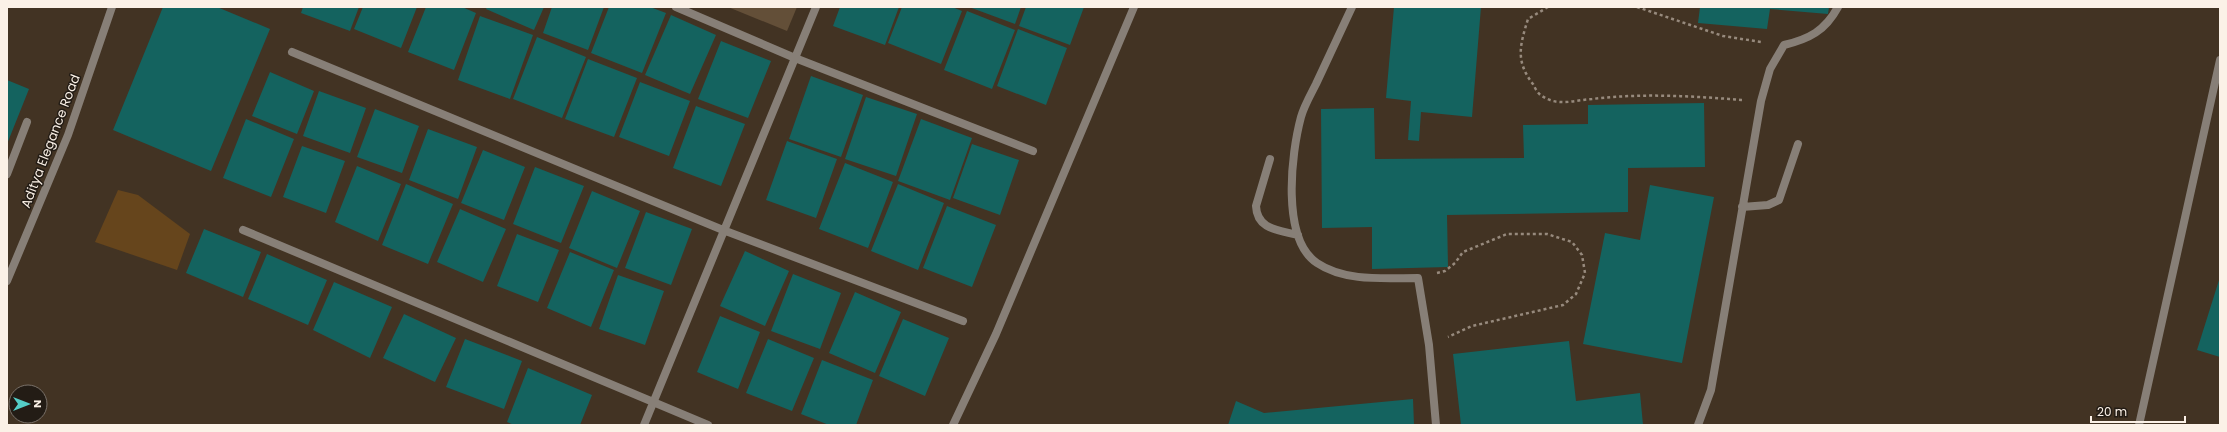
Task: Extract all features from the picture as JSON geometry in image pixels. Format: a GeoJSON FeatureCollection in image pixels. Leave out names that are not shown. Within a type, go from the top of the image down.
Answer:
{"type":"FeatureCollection","features":[{"type":"Feature","properties":{"kind":"street","name":"Aditya Elegance Road"},"geometry":{"type":"LineString","coordinates":[[7,281],[68,134],[112,7]]}},
{"type":"Feature","properties":{"kind":"street"},"geometry":{"type":"LineString","coordinates":[[676,7],[795,58],[1033,151]]}},
{"type":"Feature","properties":{"kind":"street"},"geometry":{"type":"LineString","coordinates":[[644,425],[816,7]]}},
{"type":"Feature","properties":{"kind":"street"},"geometry":{"type":"LineString","coordinates":[[953,425],[996,334],[1134,7]]}},
{"type":"Feature","properties":{"kind":"street"},"geometry":{"type":"LineString","coordinates":[[1352,7],[1301,116],[1294,160],[1291,205],[1298,235],[1304,250],[1317,263],[1343,274],[1369,278],[1418,278],[1429,345],[1436,425]]}},
{"type":"Feature","properties":{"kind":"street"},"geometry":{"type":"LineString","coordinates":[[1698,425],[1711,390],[1761,101],[1770,69],[1784,45],[1805,40],[1825,26],[1838,7]]}},
{"type":"Feature","properties":{"kind":"street"},"geometry":{"type":"LineString","coordinates":[[292,52],[723,230],[963,321]]}},
{"type":"Feature","properties":{"kind":"street"},"geometry":{"type":"LineString","coordinates":[[2139,425],[2220,60]]}},
{"type":"Feature","properties":{"kind":"street"},"geometry":{"type":"LineString","coordinates":[[7,174],[27,122]]}},
{"type":"Feature","properties":{"kind":"street"},"geometry":{"type":"LineString","coordinates":[[1742,207],[1768,205],[1779,200],[1798,144]]}},
{"type":"Feature","properties":{"kind":"street"},"geometry":{"type":"LineString","coordinates":[[1270,158],[1256,206],[1256,213],[1260,221],[1267,227],[1298,235]]}},
{"type":"Feature","properties":{"kind":"street"},"geometry":{"type":"LineString","coordinates":[[242,230],[708,425]]}},
{"type":"Feature","properties":{"kind":"path"},"geometry":{"type":"LineString","coordinates":[[1548,7],[1528,19],[1519,47],[1524,72],[1542,96],[1563,104],[1591,99],[1636,96],[1688,96],[1761,101]]}},
{"type":"Feature","properties":{"kind":"path"},"geometry":{"type":"LineString","coordinates":[[1637,7],[1723,36],[1784,45]]}},
{"type":"Feature","properties":{"kind":"path"},"geometry":{"type":"LineString","coordinates":[[1418,278],[1445,271],[1456,263],[1463,252],[1508,234],[1547,234],[1572,242],[1582,255],[1585,273],[1576,294],[1563,305],[1472,326],[1429,345]]}},
{"type":"Feature","properties":{"kind":"shaded area"},"geometry":{"type":"Polygon","coordinates":[[[728,7],[797,7],[787,31],[728,7]]]}},
{"type":"Feature","properties":{"kind":"shaded area"},"geometry":{"type":"Polygon","coordinates":[[[118,190],[138,195],[190,234],[177,270],[95,242],[118,190]]]}},
{"type":"Feature","properties":{"kind":"building"},"geometry":{"type":"Polygon","coordinates":[[[163,7],[217,7],[270,29],[211,171],[113,130],[163,7]]]}},
{"type":"Feature","properties":{"kind":"building"},"geometry":{"type":"Polygon","coordinates":[[[303,7],[359,7],[350,31],[301,13],[303,7]]]}},
{"type":"Feature","properties":{"kind":"building"},"geometry":{"type":"Polygon","coordinates":[[[363,7],[417,7],[401,48],[354,29],[363,7]]]}},
{"type":"Feature","properties":{"kind":"building"},"geometry":{"type":"Polygon","coordinates":[[[426,7],[462,7],[476,13],[454,70],[408,52],[426,7]]]}},
{"type":"Feature","properties":{"kind":"building"},"geometry":{"type":"Polygon","coordinates":[[[487,7],[544,7],[534,30],[486,9],[487,7]]]}},
{"type":"Feature","properties":{"kind":"building"},"geometry":{"type":"Polygon","coordinates":[[[552,7],[604,7],[588,50],[543,33],[552,7]]]}},
{"type":"Feature","properties":{"kind":"building"},"geometry":{"type":"Polygon","coordinates":[[[609,7],[650,7],[666,13],[642,73],[591,53],[609,7]]]}},
{"type":"Feature","properties":{"kind":"building"},"geometry":{"type":"Polygon","coordinates":[[[840,7],[899,7],[885,45],[833,26],[840,7]]]}},
{"type":"Feature","properties":{"kind":"building"},"geometry":{"type":"Polygon","coordinates":[[[902,7],[952,7],[962,11],[941,64],[888,43],[902,7]]]}},
{"type":"Feature","properties":{"kind":"building"},"geometry":{"type":"Polygon","coordinates":[[[969,7],[1021,7],[1015,24],[969,7]]]}},
{"type":"Feature","properties":{"kind":"building"},"geometry":{"type":"Polygon","coordinates":[[[1026,7],[1084,7],[1070,45],[1019,26],[1026,7]]]}},
{"type":"Feature","properties":{"kind":"building"},"geometry":{"type":"Polygon","coordinates":[[[1394,7],[1481,7],[1472,117],[1421,112],[1419,141],[1408,140],[1411,101],[1386,98],[1394,7]]]}},
{"type":"Feature","properties":{"kind":"building"},"geometry":{"type":"Polygon","coordinates":[[[1700,7],[1829,7],[1828,14],[1770,9],[1767,29],[1698,23],[1700,7]]]}},
{"type":"Feature","properties":{"kind":"building"},"geometry":{"type":"Polygon","coordinates":[[[967,11],[1015,30],[992,89],[944,70],[967,11]]]}},
{"type":"Feature","properties":{"kind":"building"},"geometry":{"type":"Polygon","coordinates":[[[671,15],[716,35],[690,94],[645,75],[671,15]]]}},
{"type":"Feature","properties":{"kind":"building"},"geometry":{"type":"Polygon","coordinates":[[[480,16],[533,35],[510,99],[458,80],[480,16]]]}},
{"type":"Feature","properties":{"kind":"building"},"geometry":{"type":"Polygon","coordinates":[[[1018,29],[1067,48],[1046,105],[997,86],[1018,29]]]}},
{"type":"Feature","properties":{"kind":"building"},"geometry":{"type":"Polygon","coordinates":[[[537,37],[586,57],[562,118],[513,99],[537,37]]]}},
{"type":"Feature","properties":{"kind":"building"},"geometry":{"type":"Polygon","coordinates":[[[721,41],[771,61],[748,118],[698,99],[721,41]]]}},
{"type":"Feature","properties":{"kind":"building"},"geometry":{"type":"Polygon","coordinates":[[[588,59],[637,78],[614,137],[565,119],[588,59]]]}},
{"type":"Feature","properties":{"kind":"building"},"geometry":{"type":"Polygon","coordinates":[[[270,72],[314,91],[297,134],[252,116],[270,72]]]}},
{"type":"Feature","properties":{"kind":"building"},"geometry":{"type":"Polygon","coordinates":[[[811,76],[863,95],[841,157],[789,139],[811,76]]]}},
{"type":"Feature","properties":{"kind":"building"},"geometry":{"type":"Polygon","coordinates":[[[7,80],[29,89],[7,144],[7,80]]]}},
{"type":"Feature","properties":{"kind":"building"},"geometry":{"type":"Polygon","coordinates":[[[640,82],[690,101],[669,156],[619,137],[640,82]]]}},
{"type":"Feature","properties":{"kind":"building"},"geometry":{"type":"Polygon","coordinates":[[[319,91],[366,108],[350,153],[303,136],[319,91]]]}},
{"type":"Feature","properties":{"kind":"building"},"geometry":{"type":"Polygon","coordinates":[[[866,97],[917,114],[896,176],[845,159],[866,97]]]}},
{"type":"Feature","properties":{"kind":"building"},"geometry":{"type":"Polygon","coordinates":[[[1704,103],[1705,167],[1628,168],[1628,212],[1447,215],[1448,267],[1372,269],[1372,227],[1322,228],[1321,109],[1374,108],[1375,159],[1524,158],[1523,125],[1588,124],[1588,105],[1704,103]]]}},
{"type":"Feature","properties":{"kind":"building"},"geometry":{"type":"Polygon","coordinates":[[[696,106],[745,124],[721,186],[673,168],[696,106]]]}},
{"type":"Feature","properties":{"kind":"building"},"geometry":{"type":"Polygon","coordinates":[[[375,109],[419,126],[402,173],[357,157],[375,109]]]}},
{"type":"Feature","properties":{"kind":"building"},"geometry":{"type":"Polygon","coordinates":[[[246,119],[294,139],[271,197],[223,178],[246,119]]]}},
{"type":"Feature","properties":{"kind":"building"},"geometry":{"type":"Polygon","coordinates":[[[921,119],[972,138],[950,200],[898,181],[921,119]]]}},
{"type":"Feature","properties":{"kind":"building"},"geometry":{"type":"Polygon","coordinates":[[[428,129],[477,147],[458,199],[409,180],[428,129]]]}},
{"type":"Feature","properties":{"kind":"building"},"geometry":{"type":"Polygon","coordinates":[[[787,141],[837,159],[816,218],[766,200],[787,141]]]}},
{"type":"Feature","properties":{"kind":"building"},"geometry":{"type":"Polygon","coordinates":[[[972,144],[1019,160],[1000,215],[953,198],[972,144]]]}},
{"type":"Feature","properties":{"kind":"building"},"geometry":{"type":"Polygon","coordinates":[[[302,146],[345,161],[326,213],[283,197],[302,146]]]}},
{"type":"Feature","properties":{"kind":"building"},"geometry":{"type":"Polygon","coordinates":[[[483,150],[525,167],[504,220],[461,203],[483,150]]]}},
{"type":"Feature","properties":{"kind":"building"},"geometry":{"type":"Polygon","coordinates":[[[845,163],[893,182],[868,248],[819,229],[845,163]]]}},
{"type":"Feature","properties":{"kind":"building"},"geometry":{"type":"Polygon","coordinates":[[[357,166],[401,184],[378,241],[335,222],[357,166]]]}},
{"type":"Feature","properties":{"kind":"building"},"geometry":{"type":"Polygon","coordinates":[[[535,167],[584,186],[561,243],[513,224],[535,167]]]}},
{"type":"Feature","properties":{"kind":"building"},"geometry":{"type":"Polygon","coordinates":[[[406,184],[453,204],[428,264],[382,245],[406,184]]]}},
{"type":"Feature","properties":{"kind":"building"},"geometry":{"type":"Polygon","coordinates":[[[898,184],[944,203],[918,270],[871,251],[898,184]]]}},
{"type":"Feature","properties":{"kind":"building"},"geometry":{"type":"Polygon","coordinates":[[[1650,185],[1714,197],[1682,363],[1583,344],[1605,233],[1640,240],[1650,185]]]}},
{"type":"Feature","properties":{"kind":"building"},"geometry":{"type":"Polygon","coordinates":[[[592,191],[640,211],[617,268],[569,248],[592,191]]]}},
{"type":"Feature","properties":{"kind":"building"},"geometry":{"type":"Polygon","coordinates":[[[947,206],[996,225],[972,287],[923,268],[947,206]]]}},
{"type":"Feature","properties":{"kind":"building"},"geometry":{"type":"Polygon","coordinates":[[[460,209],[506,229],[483,282],[437,262],[460,209]]]}},
{"type":"Feature","properties":{"kind":"building"},"geometry":{"type":"Polygon","coordinates":[[[646,212],[692,229],[671,285],[625,268],[646,212]]]}},
{"type":"Feature","properties":{"kind":"building"},"geometry":{"type":"Polygon","coordinates":[[[204,229],[261,252],[243,297],[186,273],[204,229]]]}},
{"type":"Feature","properties":{"kind":"building"},"geometry":{"type":"Polygon","coordinates":[[[517,234],[559,250],[538,302],[497,286],[517,234]]]}},
{"type":"Feature","properties":{"kind":"building"},"geometry":{"type":"Polygon","coordinates":[[[745,251],[789,271],[765,326],[720,306],[745,251]]]}},
{"type":"Feature","properties":{"kind":"building"},"geometry":{"type":"Polygon","coordinates":[[[570,252],[614,270],[591,327],[547,308],[570,252]]]}},
{"type":"Feature","properties":{"kind":"building"},"geometry":{"type":"Polygon","coordinates":[[[267,254],[327,280],[308,325],[248,299],[267,254]]]}},
{"type":"Feature","properties":{"kind":"building"},"geometry":{"type":"Polygon","coordinates":[[[793,274],[841,293],[820,349],[771,331],[793,274]]]}},
{"type":"Feature","properties":{"kind":"building"},"geometry":{"type":"Polygon","coordinates":[[[618,275],[664,291],[645,345],[599,329],[618,275]]]}},
{"type":"Feature","properties":{"kind":"building"},"geometry":{"type":"Polygon","coordinates":[[[2220,277],[2220,357],[2197,350],[2220,277]]]}},
{"type":"Feature","properties":{"kind":"building"},"geometry":{"type":"Polygon","coordinates":[[[334,282],[392,307],[370,358],[313,330],[334,282]]]}},
{"type":"Feature","properties":{"kind":"building"},"geometry":{"type":"Polygon","coordinates":[[[855,292],[901,312],[875,373],[829,353],[855,292]]]}},
{"type":"Feature","properties":{"kind":"building"},"geometry":{"type":"Polygon","coordinates":[[[404,314],[456,338],[435,382],[383,358],[404,314]]]}},
{"type":"Feature","properties":{"kind":"building"},"geometry":{"type":"Polygon","coordinates":[[[720,316],[760,332],[738,389],[697,372],[720,316]]]}},
{"type":"Feature","properties":{"kind":"building"},"geometry":{"type":"Polygon","coordinates":[[[903,319],[949,338],[925,396],[879,376],[903,319]]]}},
{"type":"Feature","properties":{"kind":"building"},"geometry":{"type":"Polygon","coordinates":[[[465,339],[522,361],[504,409],[446,387],[465,339]]]}},
{"type":"Feature","properties":{"kind":"building"},"geometry":{"type":"Polygon","coordinates":[[[768,339],[814,358],[792,411],[746,393],[768,339]]]}},
{"type":"Feature","properties":{"kind":"building"},"geometry":{"type":"Polygon","coordinates":[[[1569,341],[1576,401],[1640,393],[1643,425],[1461,425],[1453,354],[1569,341]]]}},
{"type":"Feature","properties":{"kind":"building"},"geometry":{"type":"Polygon","coordinates":[[[822,360],[873,380],[856,425],[829,425],[801,414],[822,360]]]}},
{"type":"Feature","properties":{"kind":"building"},"geometry":{"type":"Polygon","coordinates":[[[528,368],[592,395],[580,425],[514,425],[507,422],[528,368]]]}},
{"type":"Feature","properties":{"kind":"building"},"geometry":{"type":"Polygon","coordinates":[[[1413,399],[1414,425],[1228,425],[1236,401],[1264,413],[1413,399]]]}}]}
